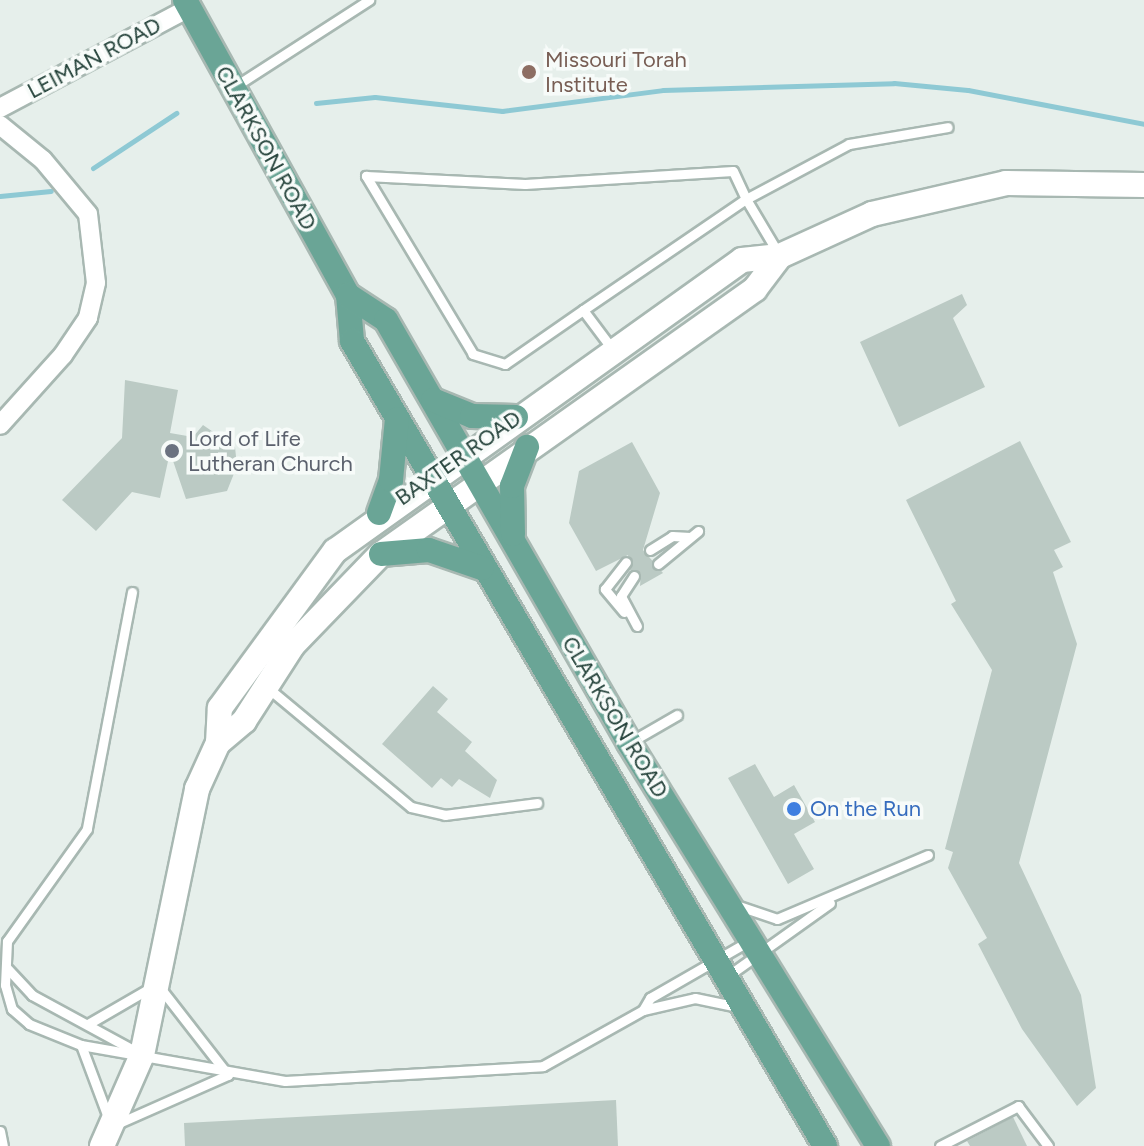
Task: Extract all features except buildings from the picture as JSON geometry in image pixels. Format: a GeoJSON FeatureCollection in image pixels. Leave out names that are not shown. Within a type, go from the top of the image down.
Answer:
{"type":"FeatureCollection","features":[{"type":"Feature","properties":{"kind":"main road","name":"CLARKSON ROAD"},"geometry":{"type":"LineString","coordinates":[[187,4],[348,295],[352,341],[482,568],[724,966],[825,1146]]}},
{"type":"Feature","properties":{"kind":"main road","name":"BAXTER ROAD"},"geometry":{"type":"LineString","coordinates":[[107,1136],[142,1055],[197,789],[218,743],[220,708],[242,670],[305,585],[379,513],[742,260],[780,256],[872,214],[977,189],[1144,185]]}},
{"type":"Feature","properties":{"kind":"main road","name":"BAXTER ROAD"},"geometry":{"type":"LineString","coordinates":[[218,743],[244,721],[265,686],[328,605],[381,554],[445,505],[755,289],[780,256]]}},
{"type":"Feature","properties":{"kind":"main road","name":"CLARKSON ROAD"},"geometry":{"type":"LineString","coordinates":[[348,295],[386,320],[629,743],[878,1146]]}},
{"type":"Feature","properties":{"kind":"main road"},"geometry":{"type":"LineString","coordinates":[[433,400],[472,416],[516,417]]}},
{"type":"Feature","properties":{"kind":"main road"},"geometry":{"type":"LineString","coordinates":[[379,513],[391,480],[397,419]]}},
{"type":"Feature","properties":{"kind":"main road"},"geometry":{"type":"LineString","coordinates":[[513,541],[512,486],[527,447]]}},
{"type":"Feature","properties":{"kind":"main road"},"geometry":{"type":"LineString","coordinates":[[381,554],[429,550],[482,568]]}},
{"type":"Feature","properties":{"kind":"street","name":"LEIMAN ROAD"},"geometry":{"type":"LineString","coordinates":[[0,108],[187,4]]}},
{"type":"Feature","properties":{"kind":"street"},"geometry":{"type":"LineString","coordinates":[[0,125],[43,160],[88,214],[96,283],[73,340],[0,425]]}},
{"type":"Feature","properties":{"kind":"lane"},"geometry":{"type":"LineString","coordinates":[[233,88],[369,0]]}},
{"type":"Feature","properties":{"kind":"lane"},"geometry":{"type":"LineString","coordinates":[[780,256],[746,199],[733,171],[525,184],[366,176],[473,354],[505,364],[746,199],[849,144],[948,127]]}},
{"type":"Feature","properties":{"kind":"lane"},"geometry":{"type":"LineString","coordinates":[[583,310],[613,350]]}},
{"type":"Feature","properties":{"kind":"lane"},"geometry":{"type":"LineString","coordinates":[[650,550],[672,536],[694,534],[658,564]]}},
{"type":"Feature","properties":{"kind":"lane"},"geometry":{"type":"LineString","coordinates":[[626,562],[605,589],[637,626]]}},
{"type":"Feature","properties":{"kind":"lane"},"geometry":{"type":"LineString","coordinates":[[624,612],[621,596],[634,576]]}},
{"type":"Feature","properties":{"kind":"lane"},"geometry":{"type":"LineString","coordinates":[[132,592],[87,829],[7,941],[12,1009],[81,1045],[228,1075],[285,1081],[543,1066],[643,1010],[709,998],[749,1011]]}},
{"type":"Feature","properties":{"kind":"lane"},"geometry":{"type":"LineString","coordinates":[[265,686],[411,807],[437,816],[537,803]]}},
{"type":"Feature","properties":{"kind":"lane"},"geometry":{"type":"LineString","coordinates":[[629,743],[677,715]]}},
{"type":"Feature","properties":{"kind":"lane"},"geometry":{"type":"LineString","coordinates":[[726,902],[777,919],[838,897],[928,855]]}},
{"type":"Feature","properties":{"kind":"lane"},"geometry":{"type":"LineString","coordinates":[[643,1010],[650,998],[724,966],[838,897]]}},
{"type":"Feature","properties":{"kind":"lane"},"geometry":{"type":"LineString","coordinates":[[724,966],[754,948]]}},
{"type":"Feature","properties":{"kind":"lane"},"geometry":{"type":"LineString","coordinates":[[7,968],[32,995],[142,1055]]}},
{"type":"Feature","properties":{"kind":"lane"},"geometry":{"type":"LineString","coordinates":[[88,1024],[157,984],[228,1075]]}},
{"type":"Feature","properties":{"kind":"lane"},"geometry":{"type":"LineString","coordinates":[[81,1045],[107,1136],[228,1075]]}},
{"type":"Feature","properties":{"kind":"lane"},"geometry":{"type":"LineString","coordinates":[[940,1146],[1018,1106],[1048,1146]]}},
{"type":"Feature","properties":{"kind":"lane"},"geometry":{"type":"LineString","coordinates":[[0,1131],[3,1146]]}},
{"type":"Feature","properties":{"kind":"waterway"},"geometry":{"type":"LineString","coordinates":[[316,103],[375,97],[502,111],[663,90],[894,83],[968,90],[1144,124]]}},
{"type":"Feature","properties":{"kind":"waterway"},"geometry":{"type":"LineString","coordinates":[[93,168],[176,113]]}},
{"type":"Feature","properties":{"kind":"waterway"},"geometry":{"type":"LineString","coordinates":[[0,196],[51,191]]}},
{"type":"Feature","properties":{"kind":"place","name":"Missouri Torah Institute"},"geometry":{"type":"Point","coordinates":[529,72]}},
{"type":"Feature","properties":{"kind":"place","name":"Lord of Life Lutheran Church"},"geometry":{"type":"Point","coordinates":[172,451]}},
{"type":"Feature","properties":{"kind":"place","name":"On the Run"},"geometry":{"type":"Point","coordinates":[794,809]}}]}
